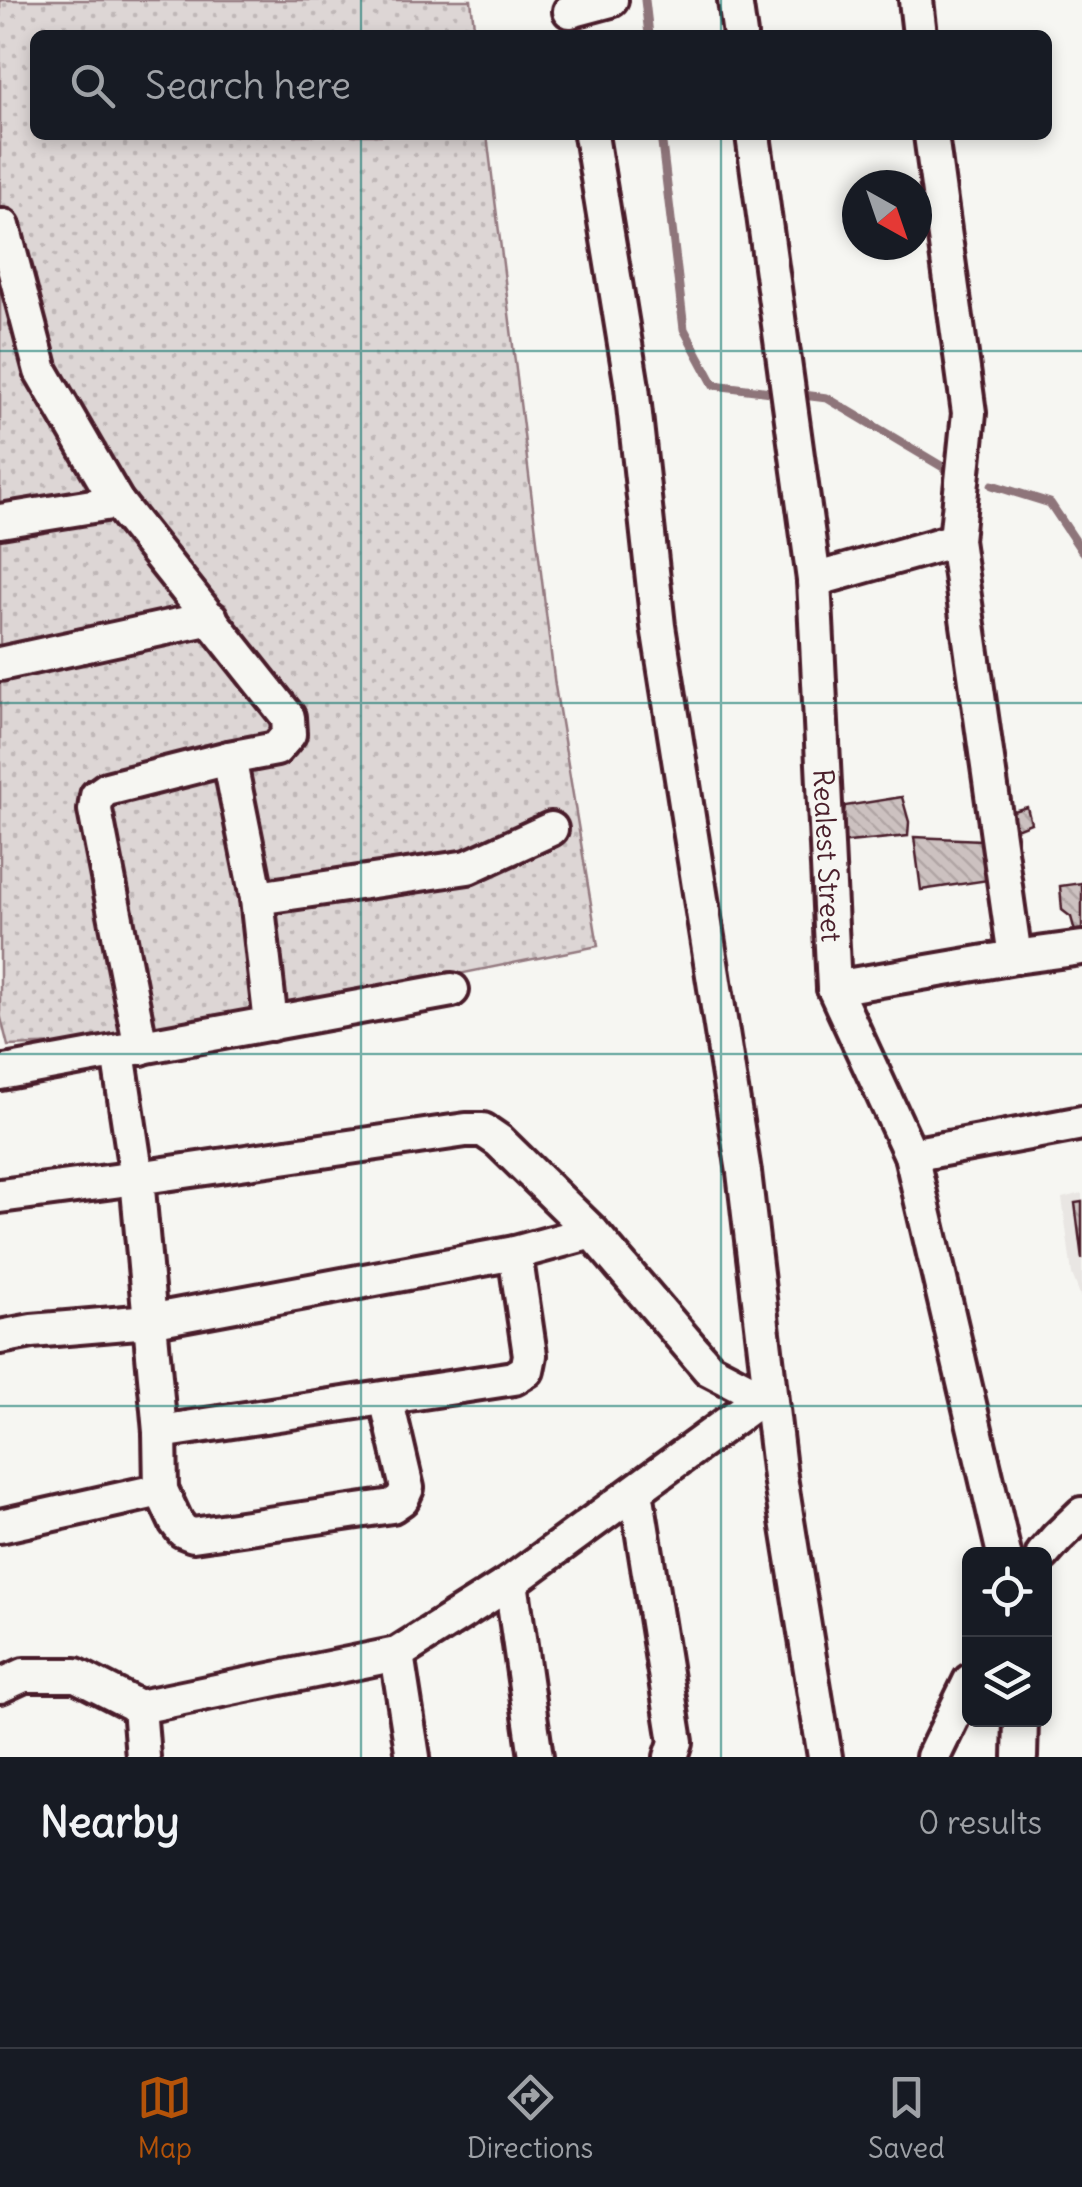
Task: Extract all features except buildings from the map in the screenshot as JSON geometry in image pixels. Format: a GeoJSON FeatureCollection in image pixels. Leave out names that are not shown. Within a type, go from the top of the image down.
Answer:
{"type":"FeatureCollection","features":[{"type":"Feature","properties":{"kind":"street"},"geometry":{"type":"LineString","coordinates":[[571,15],[610,0]]}},
{"type":"Feature","properties":{"kind":"street"},"geometry":{"type":"LineString","coordinates":[[735,0],[739,30]]}},
{"type":"Feature","properties":{"kind":"street"},"geometry":{"type":"LineString","coordinates":[[916,0],[919,30]]}},
{"type":"Feature","properties":{"kind":"street"},"geometry":{"type":"LineString","coordinates":[[591,140],[632,387],[658,626],[744,1172],[767,1401],[824,1757]]}},
{"type":"Feature","properties":{"kind":"street","name":"Realest Street"},"geometry":{"type":"LineString","coordinates":[[754,140],[814,580],[834,988],[911,1156],[1002,1547]]}},
{"type":"Feature","properties":{"kind":"street"},"geometry":{"type":"LineString","coordinates":[[932,140],[968,413],[956,540],[1015,957]]}},
{"type":"Feature","properties":{"kind":"street"},"geometry":{"type":"LineString","coordinates":[[0,226],[40,371],[117,502],[288,718],[289,734],[276,749],[106,789],[97,796],[95,810],[130,1050],[136,1178],[160,1432],[161,1490],[176,1522],[193,1536],[392,1506],[402,1499],[407,1488],[386,1398]]}},
{"type":"Feature","properties":{"kind":"street"},"geometry":{"type":"LineString","coordinates":[[0,521],[117,502]]}},
{"type":"Feature","properties":{"kind":"street"},"geometry":{"type":"LineString","coordinates":[[814,580],[956,540]]}},
{"type":"Feature","properties":{"kind":"street"},"geometry":{"type":"LineString","coordinates":[[0,664],[211,618]]}},
{"type":"Feature","properties":{"kind":"street"},"geometry":{"type":"LineString","coordinates":[[229,758],[257,898],[271,1024]]}},
{"type":"Feature","properties":{"kind":"street"},"geometry":{"type":"LineString","coordinates":[[257,898],[468,867],[551,829]]}},
{"type":"Feature","properties":{"kind":"street"},"geometry":{"type":"LineString","coordinates":[[834,988],[1082,948]]}},
{"type":"Feature","properties":{"kind":"street"},"geometry":{"type":"LineString","coordinates":[[0,1071],[452,990]]}},
{"type":"Feature","properties":{"kind":"street"},"geometry":{"type":"LineString","coordinates":[[911,1156],[1082,1123]]}},
{"type":"Feature","properties":{"kind":"street"},"geometry":{"type":"LineString","coordinates":[[0,1196],[483,1130],[592,1232],[709,1369],[767,1401]]}},
{"type":"Feature","properties":{"kind":"street"},"geometry":{"type":"LineString","coordinates":[[0,1338],[32,1331],[149,1321],[515,1253],[592,1232]]}},
{"type":"Feature","properties":{"kind":"street"},"geometry":{"type":"LineString","coordinates":[[160,1432],[514,1378],[527,1370],[530,1355],[515,1253]]}},
{"type":"Feature","properties":{"kind":"street"},"geometry":{"type":"LineString","coordinates":[[0,1686],[24,1675],[76,1674],[140,1707],[397,1654],[511,1582],[767,1401]]}},
{"type":"Feature","properties":{"kind":"street"},"geometry":{"type":"LineString","coordinates":[[0,1526],[161,1490]]}},
{"type":"Feature","properties":{"kind":"street"},"geometry":{"type":"LineString","coordinates":[[636,1490],[676,1742],[671,1757]]}},
{"type":"Feature","properties":{"kind":"street"},"geometry":{"type":"LineString","coordinates":[[1049,1547],[1082,1514]]}},
{"type":"Feature","properties":{"kind":"street"},"geometry":{"type":"LineString","coordinates":[[511,1582],[536,1757]]}},
{"type":"Feature","properties":{"kind":"street"},"geometry":{"type":"LineString","coordinates":[[397,1654],[413,1757]]}},
{"type":"Feature","properties":{"kind":"street"},"geometry":{"type":"LineString","coordinates":[[933,1757],[962,1697]]}},
{"type":"Feature","properties":{"kind":"street"},"geometry":{"type":"LineString","coordinates":[[140,1707],[144,1757]]}},
{"type":"Feature","properties":{"kind":"street"},"geometry":{"type":"LineString","coordinates":[[1020,1757],[1021,1727]]}},
{"type":"Feature","properties":{"kind":"shaded area"},"geometry":{"type":"Polygon","coordinates":[[[0,0],[471,0],[474,30],[30,30],[30,140],[488,140],[555,686],[598,946],[121,1042],[8,1046],[0,1014],[0,0]]]}},
{"type":"Feature","properties":{"kind":"shaded area"},"geometry":{"type":"Polygon","coordinates":[[[1082,1193],[1082,1300],[1072,1274],[1062,1198],[1082,1193]]]}},
{"type":"Feature","properties":{"kind":"waterway"},"geometry":{"type":"LineString","coordinates":[[645,0],[648,30]]}},
{"type":"Feature","properties":{"kind":"waterway"},"geometry":{"type":"LineString","coordinates":[[662,140],[684,329],[714,385],[779,393]]}},
{"type":"Feature","properties":{"kind":"waterway"},"geometry":{"type":"LineString","coordinates":[[795,394],[827,398],[953,473]]}},
{"type":"Feature","properties":{"kind":"waterway"},"geometry":{"type":"LineString","coordinates":[[992,485],[1050,503],[1082,551]]}}]}
